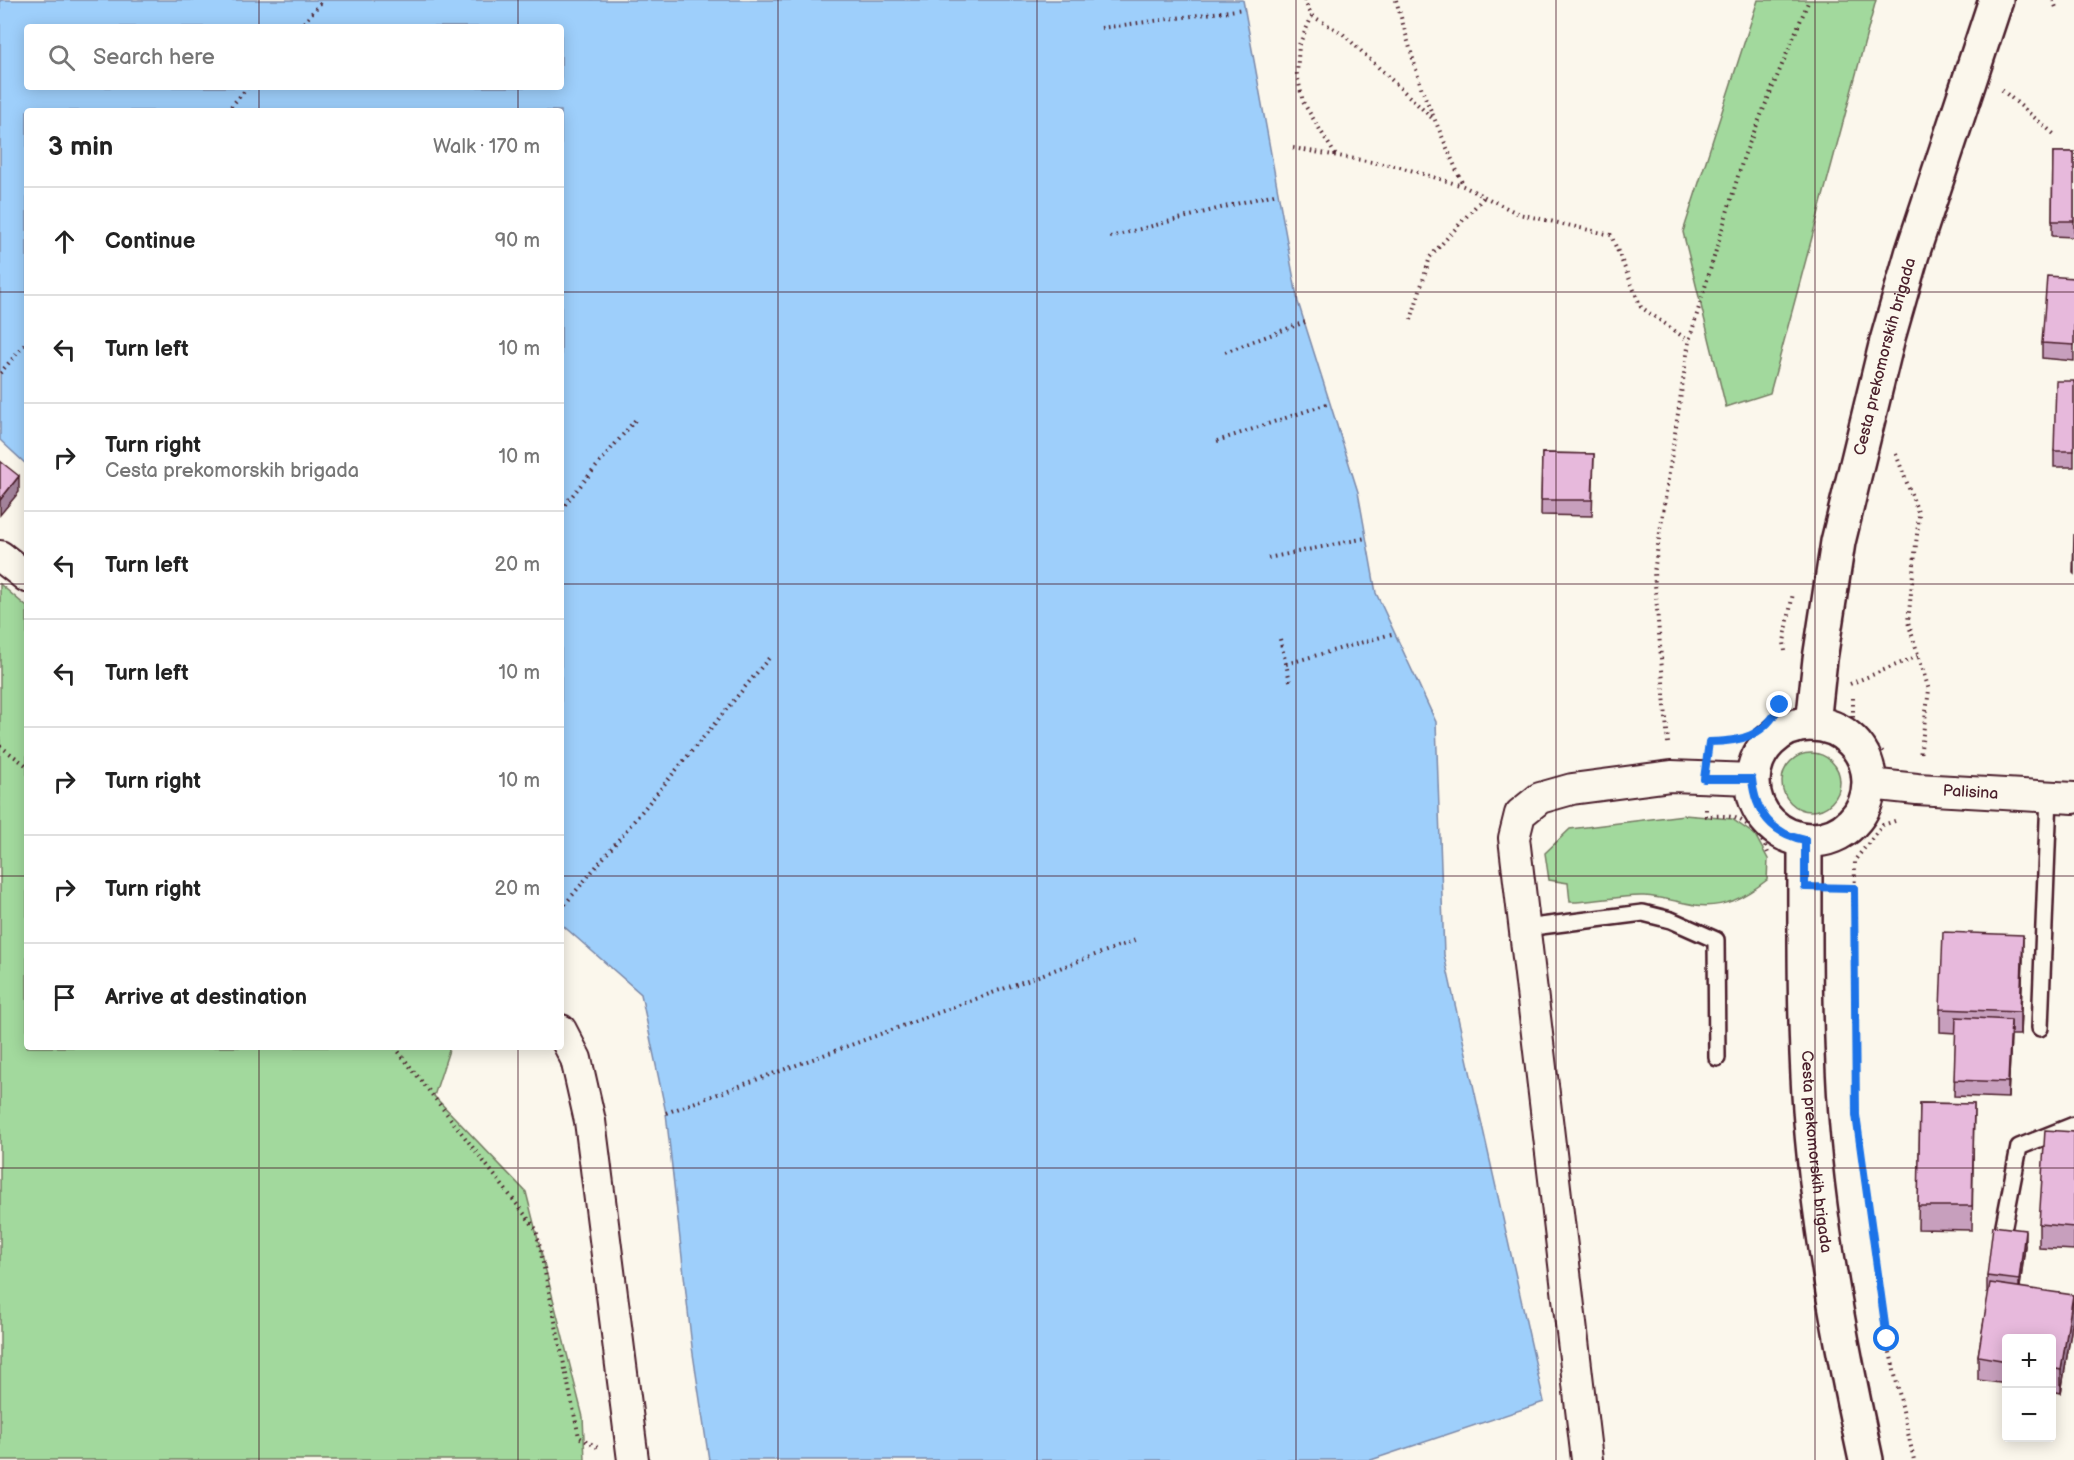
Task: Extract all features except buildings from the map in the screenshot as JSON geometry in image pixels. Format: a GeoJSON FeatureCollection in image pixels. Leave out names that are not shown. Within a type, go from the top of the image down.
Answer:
{"type":"FeatureCollection","features":[{"type":"Feature","properties":{"kind":"main road","name":"Cesta prekomorskih brigada"},"geometry":{"type":"LineString","coordinates":[[1813,724],[1820,659],[1838,542],[1887,341],[1912,254],[1996,0]]}},
{"type":"Feature","properties":{"kind":"main road"},"geometry":{"type":"LineString","coordinates":[[1813,724],[1835,729],[1854,742],[1865,761],[1869,784],[1864,805],[1853,822],[1836,835],[1805,840],[1784,834],[1767,820],[1756,801],[1752,779],[1758,757],[1771,739],[1790,727],[1813,724]]}},
{"type":"Feature","properties":{"kind":"main road","name":"Cesta prekomorskih brigada"},"geometry":{"type":"LineString","coordinates":[[1805,840],[1804,978],[1809,1096],[1827,1260],[1866,1460]]}},
{"type":"Feature","properties":{"kind":"street"},"geometry":{"type":"LineString","coordinates":[[0,556],[24,575]]}},
{"type":"Feature","properties":{"kind":"street"},"geometry":{"type":"LineString","coordinates":[[1587,1460],[1514,838],[1520,814],[1540,798],[1572,789],[1671,776],[1752,779]]}},
{"type":"Feature","properties":{"kind":"street","name":"Palisina"},"geometry":{"type":"LineString","coordinates":[[1869,784],[2062,797]]}},
{"type":"Feature","properties":{"kind":"street"},"geometry":{"type":"LineString","coordinates":[[564,1036],[576,1059],[590,1121],[619,1455]]}},
{"type":"Feature","properties":{"kind":"lane"},"geometry":{"type":"LineString","coordinates":[[2040,1028],[2062,797]]}},
{"type":"Feature","properties":{"kind":"lane"},"geometry":{"type":"LineString","coordinates":[[1525,928],[1643,914],[1671,921],[1716,940],[1717,1058]]}},
{"type":"Feature","properties":{"kind":"lane"},"geometry":{"type":"LineString","coordinates":[[2004,1225],[2019,1147],[2074,1125]]}},
{"type":"Feature","properties":{"kind":"path"},"geometry":{"type":"LineString","coordinates":[[303,24],[323,0]]}},
{"type":"Feature","properties":{"kind":"path"},"geometry":{"type":"LineString","coordinates":[[1304,0],[1312,16],[1342,33],[1436,122]]}},
{"type":"Feature","properties":{"kind":"path"},"geometry":{"type":"LineString","coordinates":[[1396,0],[1422,90],[1463,186]]}},
{"type":"Feature","properties":{"kind":"path"},"geometry":{"type":"LineString","coordinates":[[1671,776],[1654,572],[1689,341],[1744,156],[1809,0]]}},
{"type":"Feature","properties":{"kind":"path"},"geometry":{"type":"LineString","coordinates":[[2053,0],[2057,10]]}},
{"type":"Feature","properties":{"kind":"path"},"geometry":{"type":"LineString","coordinates":[[1101,28],[1244,9]]}},
{"type":"Feature","properties":{"kind":"path"},"geometry":{"type":"LineString","coordinates":[[1312,16],[1299,45],[1297,74],[1303,102],[1336,156]]}},
{"type":"Feature","properties":{"kind":"path"},"geometry":{"type":"LineString","coordinates":[[2002,89],[2055,135]]}},
{"type":"Feature","properties":{"kind":"path"},"geometry":{"type":"LineString","coordinates":[[230,108],[245,90]]}},
{"type":"Feature","properties":{"kind":"path"},"geometry":{"type":"LineString","coordinates":[[1293,148],[1400,167],[1463,186],[1519,214],[1611,235],[1641,307],[1689,341]]}},
{"type":"Feature","properties":{"kind":"path"},"geometry":{"type":"LineString","coordinates":[[1110,237],[1278,193]]}},
{"type":"Feature","properties":{"kind":"path"},"geometry":{"type":"LineString","coordinates":[[1411,320],[1430,257],[1484,196]]}},
{"type":"Feature","properties":{"kind":"path"},"geometry":{"type":"LineString","coordinates":[[1225,352],[1305,322]]}},
{"type":"Feature","properties":{"kind":"path"},"geometry":{"type":"LineString","coordinates":[[0,373],[24,345]]}},
{"type":"Feature","properties":{"kind":"path"},"geometry":{"type":"LineString","coordinates":[[1218,441],[1330,403]]}},
{"type":"Feature","properties":{"kind":"path"},"geometry":{"type":"LineString","coordinates":[[564,505],[636,419]]}},
{"type":"Feature","properties":{"kind":"path"},"geometry":{"type":"LineString","coordinates":[[1894,450],[1919,515],[1908,622],[1929,690],[1918,767],[1915,813],[1883,825],[1855,860],[1856,1115],[1887,1339],[1914,1460]]}},
{"type":"Feature","properties":{"kind":"path"},"geometry":{"type":"LineString","coordinates":[[1268,558],[1366,538]]}},
{"type":"Feature","properties":{"kind":"path"},"geometry":{"type":"LineString","coordinates":[[1286,664],[1395,633]]}},
{"type":"Feature","properties":{"kind":"path"},"geometry":{"type":"LineString","coordinates":[[1280,639],[1290,681]]}},
{"type":"Feature","properties":{"kind":"path"},"geometry":{"type":"LineString","coordinates":[[1853,685],[1918,656]]}},
{"type":"Feature","properties":{"kind":"path"},"geometry":{"type":"LineString","coordinates":[[564,905],[769,658]]}},
{"type":"Feature","properties":{"kind":"path"},"geometry":{"type":"LineString","coordinates":[[1853,695],[1853,726],[1886,754]]}},
{"type":"Feature","properties":{"kind":"path"},"geometry":{"type":"LineString","coordinates":[[1771,863],[1766,847],[1753,829],[1734,818],[1706,816],[1704,779],[1709,742],[1741,739],[1759,732],[1774,719],[1780,705]]}},
{"type":"Feature","properties":{"kind":"path"},"geometry":{"type":"LineString","coordinates":[[0,746],[24,764]]}},
{"type":"Feature","properties":{"kind":"path"},"geometry":{"type":"LineString","coordinates":[[1805,887],[1854,888]]}},
{"type":"Feature","properties":{"kind":"path"},"geometry":{"type":"LineString","coordinates":[[666,1113],[1136,940]]}},
{"type":"Feature","properties":{"kind":"path"},"geometry":{"type":"LineString","coordinates":[[397,1050],[536,1229],[579,1437],[619,1455]]}},
{"type":"Feature","properties":{"kind":"green space"},"geometry":{"type":"Polygon","coordinates":[[[1758,0],[1876,0],[1770,393],[1726,407],[1683,232],[1758,0]]]}},
{"type":"Feature","properties":{"kind":"green space"},"geometry":{"type":"Polygon","coordinates":[[[0,584],[24,604],[24,1050],[449,1050],[434,1096],[526,1192],[583,1417],[585,1460],[0,1460],[0,584]]]}},
{"type":"Feature","properties":{"kind":"green space"},"geometry":{"type":"Polygon","coordinates":[[[1811,753],[1822,755],[1835,766],[1840,782],[1838,793],[1827,806],[1811,811],[1800,809],[1787,798],[1782,782],[1784,771],[1795,758],[1811,753]]]}},
{"type":"Feature","properties":{"kind":"green space"},"geometry":{"type":"Polygon","coordinates":[[[1684,815],[1732,819],[1755,835],[1768,859],[1767,880],[1751,892],[1734,900],[1706,906],[1644,896],[1570,902],[1568,883],[1549,880],[1545,853],[1570,829],[1684,815]]]}},
{"type":"Feature","properties":{"kind":"water"},"geometry":{"type":"Polygon","coordinates":[[[0,0],[1243,0],[1298,302],[1358,492],[1376,593],[1436,722],[1444,955],[1544,1402],[1371,1460],[709,1460],[692,1347],[666,1113],[641,994],[564,927],[564,108],[24,108],[24,462],[0,440],[0,0]]]}},
{"type":"Feature","properties":{"kind":"route"},"geometry":{"type":"LineString","coordinates":[[1780,705],[1774,719],[1759,732],[1741,739],[1709,742],[1704,779],[1752,779],[1756,801],[1767,820],[1784,834],[1805,840],[1805,887],[1854,888],[1856,1115],[1887,1339]]}}]}
